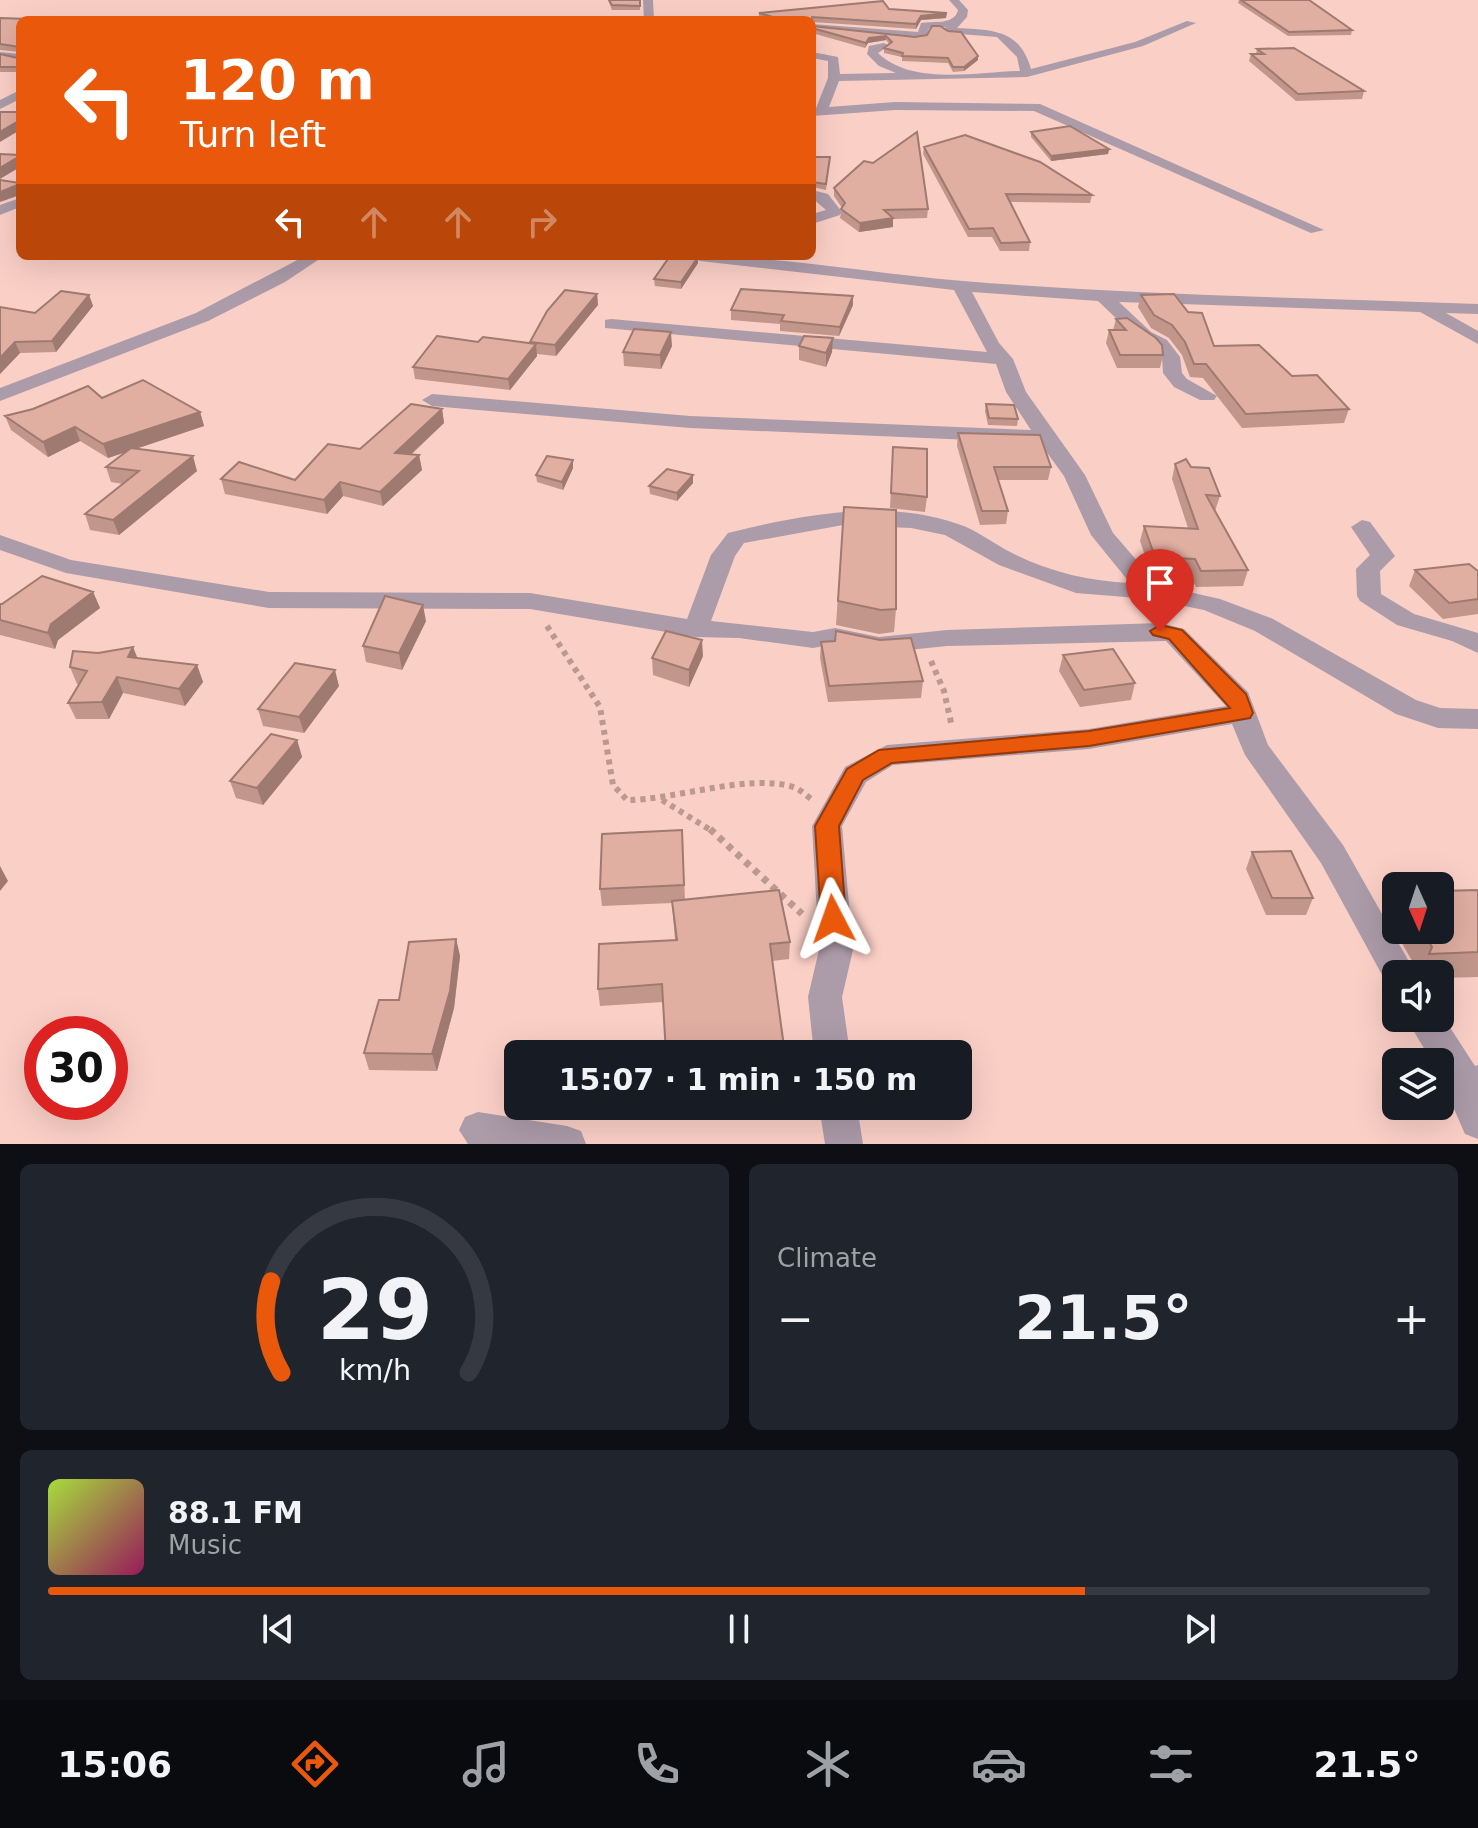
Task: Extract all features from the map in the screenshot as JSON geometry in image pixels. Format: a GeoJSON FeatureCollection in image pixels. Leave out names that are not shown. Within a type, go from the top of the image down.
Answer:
{"type":"FeatureCollection","features":[{"type":"Feature","properties":{"kind":"street"},"geometry":{"type":"LineString","coordinates":[[954,0],[963,10],[962,17],[948,30],[993,31],[1009,39],[1022,56],[1027,74]]}},
{"type":"Feature","properties":{"kind":"street"},"geometry":{"type":"LineString","coordinates":[[816,27],[915,36],[922,35],[925,25],[954,23]]}},
{"type":"Feature","properties":{"kind":"street"},"geometry":{"type":"LineString","coordinates":[[834,78],[1027,74],[1139,44],[1191,23]]}},
{"type":"Feature","properties":{"kind":"street"},"geometry":{"type":"LineString","coordinates":[[816,41],[858,42]]}},
{"type":"Feature","properties":{"kind":"street"},"geometry":{"type":"LineString","coordinates":[[884,46],[873,48],[873,54],[883,64],[913,77]]}},
{"type":"Feature","properties":{"kind":"street"},"geometry":{"type":"LineString","coordinates":[[816,56],[834,59],[834,78],[817,112]]}},
{"type":"Feature","properties":{"kind":"street"},"geometry":{"type":"LineString","coordinates":[[817,112],[895,106],[1036,107],[1316,230]]}},
{"type":"Feature","properties":{"kind":"street"},"geometry":{"type":"LineString","coordinates":[[816,195],[823,197],[835,212],[816,218]]}},
{"type":"Feature","properties":{"kind":"street"},"geometry":{"type":"LineString","coordinates":[[0,395],[203,315],[281,280],[310,260]]}},
{"type":"Feature","properties":{"kind":"street"},"geometry":{"type":"LineString","coordinates":[[735,260],[960,286],[1103,296],[1478,309]]}},
{"type":"Feature","properties":{"kind":"street"},"geometry":{"type":"LineString","coordinates":[[960,286],[991,345],[1004,359],[1016,392],[1074,475],[1103,535],[1150,591]]}},
{"type":"Feature","properties":{"kind":"street"},"geometry":{"type":"LineString","coordinates":[[1103,296],[1145,336],[1161,344],[1171,357],[1170,371],[1179,384],[1207,396]]}},
{"type":"Feature","properties":{"kind":"street"},"geometry":{"type":"LineString","coordinates":[[1423,307],[1478,339]]}},
{"type":"Feature","properties":{"kind":"street"},"geometry":{"type":"LineString","coordinates":[[611,324],[1004,359]]}},
{"type":"Feature","properties":{"kind":"street"},"geometry":{"type":"LineString","coordinates":[[432,400],[690,422],[1046,437]]}},
{"type":"Feature","properties":{"kind":"street"},"geometry":{"type":"LineString","coordinates":[[696,629],[723,555],[736,538],[843,518],[911,521],[952,529],[1007,560],[1085,588],[1150,591],[1211,604],[1264,625],[1406,707],[1438,718],[1473,713]]}},
{"type":"Feature","properties":{"kind":"street"},"geometry":{"type":"LineString","coordinates":[[1362,527],[1383,556],[1368,569],[1369,596],[1389,614],[1434,629],[1466,634],[1478,645]]}},
{"type":"Feature","properties":{"kind":"street"},"geometry":{"type":"LineString","coordinates":[[0,542],[66,566],[269,600],[530,601],[696,629],[739,630],[813,640],[835,636],[879,645],[923,640],[1160,631],[1175,635],[1238,699],[1255,748],[1332,854],[1391,960]]}},
{"type":"Feature","properties":{"kind":"street"},"geometry":{"type":"LineString","coordinates":[[44,581],[66,566]]}},
{"type":"Feature","properties":{"kind":"street"},"geometry":{"type":"LineString","coordinates":[[830,1040],[825,997],[836,950],[827,826],[855,775],[887,755],[1089,739],[1242,713]]}},
{"type":"Feature","properties":{"kind":"street"},"geometry":{"type":"LineString","coordinates":[[1434,1032],[1472,1083],[1478,1121]]}},
{"type":"Feature","properties":{"kind":"street"},"geometry":{"type":"LineString","coordinates":[[840,1120],[844,1144]]}},
{"type":"Feature","properties":{"kind":"street"},"geometry":{"type":"LineString","coordinates":[[478,1130],[567,1144]]}},
{"type":"Feature","properties":{"kind":"path"},"geometry":{"type":"LineString","coordinates":[[530,601],[600,707],[613,785],[627,800],[661,800],[694,790],[760,785],[794,787],[817,802],[827,826]]}},
{"type":"Feature","properties":{"kind":"path"},"geometry":{"type":"LineString","coordinates":[[923,640],[944,691],[957,748]]}},
{"type":"Feature","properties":{"kind":"path"},"geometry":{"type":"LineString","coordinates":[[661,800],[704,824],[818,928],[836,950]]}},
{"type":"Feature","properties":{"kind":"building"},"geometry":{"type":"Polygon","coordinates":[[[609,0],[640,0],[640,6],[612,5],[609,0]]]}},
{"type":"Feature","properties":{"kind":"building"},"geometry":{"type":"Polygon","coordinates":[[[1241,0],[1309,0],[1352,30],[1289,32],[1241,0]]]}},
{"type":"Feature","properties":{"kind":"building"},"geometry":{"type":"Polygon","coordinates":[[[883,1],[889,9],[947,13],[921,16],[916,24],[759,13],[883,1]]]}},
{"type":"Feature","properties":{"kind":"building"},"geometry":{"type":"Polygon","coordinates":[[[0,18],[16,19],[16,46],[0,44],[0,18]]]}},
{"type":"Feature","properties":{"kind":"building"},"geometry":{"type":"Polygon","coordinates":[[[816,26],[915,37],[927,35],[932,26],[940,26],[948,31],[961,32],[978,56],[964,67],[953,67],[948,58],[902,56],[903,53],[884,48],[892,42],[886,36],[869,38],[866,43],[816,29],[816,26]]]}},
{"type":"Feature","properties":{"kind":"building"},"geometry":{"type":"Polygon","coordinates":[[[1294,48],[1364,91],[1298,94],[1251,54],[1264,54],[1257,49],[1294,48]]]}},
{"type":"Feature","properties":{"kind":"building"},"geometry":{"type":"Polygon","coordinates":[[[0,54],[16,58],[16,67],[0,67],[0,54]]]}},
{"type":"Feature","properties":{"kind":"building"},"geometry":{"type":"Polygon","coordinates":[[[0,112],[16,112],[16,122],[0,132],[0,112]]]}},
{"type":"Feature","properties":{"kind":"building"},"geometry":{"type":"Polygon","coordinates":[[[1070,126],[1109,149],[1051,156],[1031,132],[1070,126]]]}},
{"type":"Feature","properties":{"kind":"building"},"geometry":{"type":"Polygon","coordinates":[[[917,132],[928,209],[884,210],[893,218],[860,223],[841,209],[845,203],[834,188],[864,161],[873,163],[917,132]]]}},
{"type":"Feature","properties":{"kind":"building"},"geometry":{"type":"Polygon","coordinates":[[[965,135],[1040,162],[1092,195],[1006,194],[1030,242],[1001,243],[993,228],[969,229],[924,147],[965,135]]]}},
{"type":"Feature","properties":{"kind":"building"},"geometry":{"type":"Polygon","coordinates":[[[0,154],[16,155],[16,158],[0,168],[0,154]]]}},
{"type":"Feature","properties":{"kind":"building"},"geometry":{"type":"Polygon","coordinates":[[[816,157],[830,157],[826,184],[816,183],[816,157]]]}},
{"type":"Feature","properties":{"kind":"building"},"geometry":{"type":"Polygon","coordinates":[[[0,180],[16,182],[16,186],[0,192],[0,180]]]}},
{"type":"Feature","properties":{"kind":"building"},"geometry":{"type":"Polygon","coordinates":[[[667,260],[696,260],[681,282],[654,279],[667,260]]]}},
{"type":"Feature","properties":{"kind":"building"},"geometry":{"type":"Polygon","coordinates":[[[741,289],[853,296],[840,327],[781,321],[784,315],[731,310],[741,289]]]}},
{"type":"Feature","properties":{"kind":"building"},"geometry":{"type":"Polygon","coordinates":[[[565,290],[597,294],[555,345],[530,342],[547,311],[565,290]]]}},
{"type":"Feature","properties":{"kind":"building"},"geometry":{"type":"Polygon","coordinates":[[[61,291],[89,295],[52,341],[15,342],[0,358],[0,307],[35,313],[61,291]]]}},
{"type":"Feature","properties":{"kind":"building"},"geometry":{"type":"Polygon","coordinates":[[[1174,294],[1188,312],[1202,313],[1214,346],[1259,345],[1292,376],[1317,375],[1349,409],[1246,414],[1206,364],[1194,364],[1185,342],[1172,325],[1154,315],[1141,295],[1174,294]]]}},
{"type":"Feature","properties":{"kind":"building"},"geometry":{"type":"Polygon","coordinates":[[[1127,318],[1156,338],[1162,345],[1163,355],[1120,355],[1109,330],[1126,330],[1116,319],[1127,318]]]}},
{"type":"Feature","properties":{"kind":"building"},"geometry":{"type":"Polygon","coordinates":[[[634,329],[671,332],[660,355],[623,352],[634,329]]]}},
{"type":"Feature","properties":{"kind":"building"},"geometry":{"type":"Polygon","coordinates":[[[437,336],[478,342],[483,337],[536,344],[508,379],[413,367],[437,336]]]}},
{"type":"Feature","properties":{"kind":"building"},"geometry":{"type":"Polygon","coordinates":[[[804,336],[833,338],[826,353],[799,346],[804,336]]]}},
{"type":"Feature","properties":{"kind":"building"},"geometry":{"type":"Polygon","coordinates":[[[143,380],[200,412],[103,444],[75,427],[43,442],[5,416],[33,409],[88,386],[102,398],[143,380]]]}},
{"type":"Feature","properties":{"kind":"building"},"geometry":{"type":"Polygon","coordinates":[[[411,404],[442,409],[395,453],[419,455],[380,492],[340,482],[324,500],[221,479],[239,462],[295,480],[328,444],[360,449],[411,404]]]}},
{"type":"Feature","properties":{"kind":"building"},"geometry":{"type":"Polygon","coordinates":[[[986,404],[1014,405],[1018,419],[989,418],[986,404]]]}},
{"type":"Feature","properties":{"kind":"building"},"geometry":{"type":"Polygon","coordinates":[[[958,433],[1040,435],[1051,467],[994,467],[1008,511],[982,511],[958,433]]]}},
{"type":"Feature","properties":{"kind":"building"},"geometry":{"type":"Polygon","coordinates":[[[893,447],[927,449],[927,497],[891,493],[893,447]]]}},
{"type":"Feature","properties":{"kind":"building"},"geometry":{"type":"Polygon","coordinates":[[[131,448],[193,456],[113,520],[85,514],[139,471],[106,467],[131,448]]]}},
{"type":"Feature","properties":{"kind":"building"},"geometry":{"type":"Polygon","coordinates":[[[547,456],[573,460],[562,482],[536,475],[547,456]]]}},
{"type":"Feature","properties":{"kind":"building"},"geometry":{"type":"Polygon","coordinates":[[[1186,459],[1191,467],[1209,468],[1220,496],[1206,495],[1248,570],[1201,571],[1195,559],[1155,557],[1144,526],[1198,529],[1175,464],[1186,459]]]}},
{"type":"Feature","properties":{"kind":"building"},"geometry":{"type":"Polygon","coordinates":[[[667,469],[693,475],[677,493],[649,486],[667,469]]]}},
{"type":"Feature","properties":{"kind":"building"},"geometry":{"type":"Polygon","coordinates":[[[844,507],[896,510],[896,609],[881,610],[838,601],[844,507]]]}},
{"type":"Feature","properties":{"kind":"building"},"geometry":{"type":"Polygon","coordinates":[[[1469,564],[1478,571],[1478,599],[1449,603],[1415,570],[1469,564]]]}},
{"type":"Feature","properties":{"kind":"building"},"geometry":{"type":"Polygon","coordinates":[[[42,576],[93,592],[51,624],[48,633],[0,620],[0,604],[42,576]]]}},
{"type":"Feature","properties":{"kind":"building"},"geometry":{"type":"Polygon","coordinates":[[[385,596],[423,605],[399,653],[363,646],[385,596]]]}},
{"type":"Feature","properties":{"kind":"building"},"geometry":{"type":"Polygon","coordinates":[[[666,631],[702,640],[689,670],[652,658],[666,631]]]}},
{"type":"Feature","properties":{"kind":"building"},"geometry":{"type":"Polygon","coordinates":[[[836,631],[880,640],[911,638],[923,681],[829,686],[821,642],[835,641],[836,631]]]}},
{"type":"Feature","properties":{"kind":"building"},"geometry":{"type":"Polygon","coordinates":[[[133,647],[128,657],[197,665],[179,689],[117,677],[102,702],[68,703],[87,671],[70,667],[73,651],[98,653],[133,647]]]}},
{"type":"Feature","properties":{"kind":"building"},"geometry":{"type":"Polygon","coordinates":[[[1113,649],[1135,683],[1084,690],[1063,655],[1113,649]]]}},
{"type":"Feature","properties":{"kind":"building"},"geometry":{"type":"Polygon","coordinates":[[[295,663],[335,670],[299,717],[258,709],[295,663]]]}},
{"type":"Feature","properties":{"kind":"building"},"geometry":{"type":"Polygon","coordinates":[[[271,734],[297,740],[257,788],[230,781],[271,734]]]}},
{"type":"Feature","properties":{"kind":"building"},"geometry":{"type":"Polygon","coordinates":[[[682,830],[684,885],[600,889],[602,834],[682,830]]]}},
{"type":"Feature","properties":{"kind":"building"},"geometry":{"type":"Polygon","coordinates":[[[1291,851],[1313,898],[1272,898],[1252,852],[1291,851]]]}},
{"type":"Feature","properties":{"kind":"building"},"geometry":{"type":"Polygon","coordinates":[[[779,890],[790,942],[770,944],[783,1040],[665,1040],[662,984],[598,989],[599,944],[677,940],[672,901],[779,890]]]}},
{"type":"Feature","properties":{"kind":"building"},"geometry":{"type":"Polygon","coordinates":[[[1478,890],[1478,952],[1429,954],[1430,944],[1454,944],[1454,891],[1478,890]]]}},
{"type":"Feature","properties":{"kind":"building"},"geometry":{"type":"Polygon","coordinates":[[[456,939],[450,991],[432,1054],[364,1053],[379,1000],[399,1000],[409,942],[456,939]]]}},
{"type":"Feature","properties":{"kind":"route"},"geometry":{"type":"LineString","coordinates":[[833,919],[827,826],[855,775],[887,755],[1089,739],[1242,713],[1238,699],[1194,653],[1175,635],[1160,631]]}}]}
